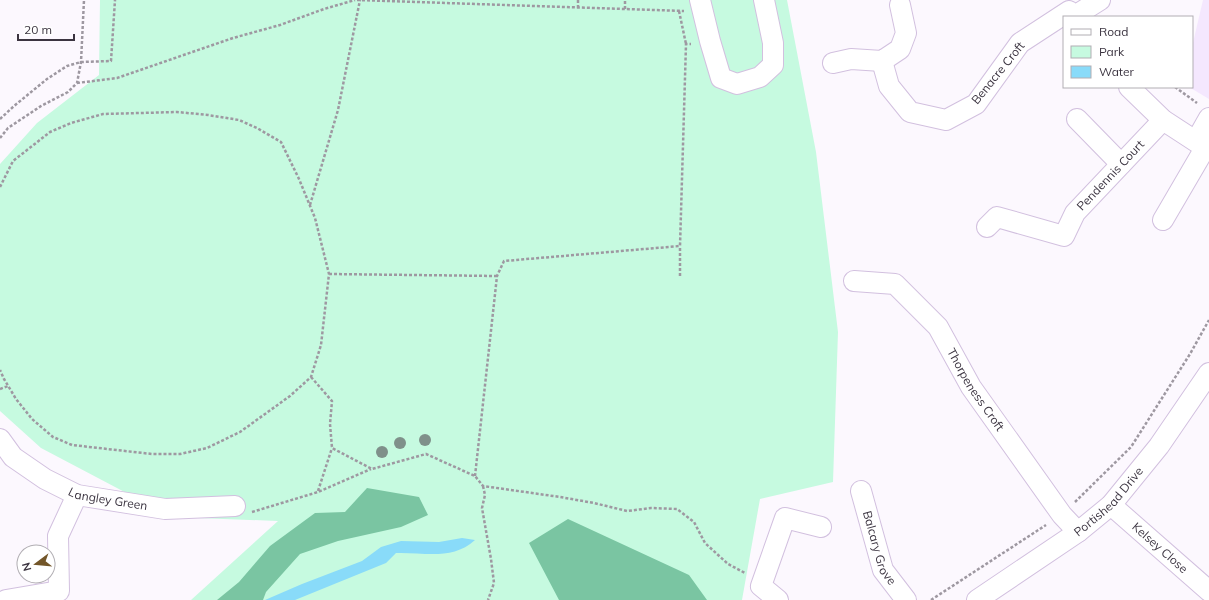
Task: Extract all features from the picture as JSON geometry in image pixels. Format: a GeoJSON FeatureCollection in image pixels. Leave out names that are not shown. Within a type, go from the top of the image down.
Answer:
{"type":"FeatureCollection","features":[{"type":"Feature","properties":{"kind":"street"},"geometry":{"type":"LineString","coordinates":[[701,6],[721,78],[738,84],[760,77],[773,65],[773,43],[764,0]]}},
{"type":"Feature","properties":{"kind":"street","name":"Benacre Croft"},"geometry":{"type":"LineString","coordinates":[[882,61],[889,86],[910,112],[946,120],[976,104],[1020,43],[1069,11],[1100,0]]}},
{"type":"Feature","properties":{"kind":"street"},"geometry":{"type":"LineString","coordinates":[[833,63],[851,59],[882,61],[900,49],[906,33],[900,5]]}},
{"type":"Feature","properties":{"kind":"street"},"geometry":{"type":"LineString","coordinates":[[1130,88],[1163,120],[1203,146]]}},
{"type":"Feature","properties":{"kind":"street"},"geometry":{"type":"LineString","coordinates":[[1163,220],[1203,146],[1203,111]]}},
{"type":"Feature","properties":{"kind":"street"},"geometry":{"type":"LineString","coordinates":[[1077,119],[1121,164]]}},
{"type":"Feature","properties":{"kind":"street","name":"Pendennis Court"},"geometry":{"type":"LineString","coordinates":[[987,227],[997,217],[1064,236],[1075,213],[1163,120]]}},
{"type":"Feature","properties":{"kind":"street","name":"Thorpeness Croft"},"geometry":{"type":"LineString","coordinates":[[854,282],[895,284],[938,327],[971,387],[1062,515],[1078,532]]}},
{"type":"Feature","properties":{"kind":"street","name":"Portishead Drive"},"geometry":{"type":"LineString","coordinates":[[977,600],[1078,532],[1111,505],[1159,446],[1209,373]]}},
{"type":"Feature","properties":{"kind":"street","name":"Langley Green"},"geometry":{"type":"LineString","coordinates":[[0,439],[13,457],[45,479],[77,495],[165,509],[235,506]]}},
{"type":"Feature","properties":{"kind":"street","name":"Balcary Grove"},"geometry":{"type":"LineString","coordinates":[[861,490],[883,570],[906,600]]}},
{"type":"Feature","properties":{"kind":"street"},"geometry":{"type":"LineString","coordinates":[[6,600],[61,595],[58,536],[77,495]]}},
{"type":"Feature","properties":{"kind":"street","name":"Kelsey Close"},"geometry":{"type":"LineString","coordinates":[[1111,505],[1209,591]]}},
{"type":"Feature","properties":{"kind":"street"},"geometry":{"type":"LineString","coordinates":[[778,600],[761,586],[786,518],[821,527]]}},
{"type":"Feature","properties":{"kind":"path"},"geometry":{"type":"LineString","coordinates":[[0,138],[8,128],[41,106],[68,92],[77,83],[81,62],[84,0]]}},
{"type":"Feature","properties":{"kind":"path"},"geometry":{"type":"LineString","coordinates":[[0,119],[47,79],[67,66],[81,62],[112,61],[115,0]]}},
{"type":"Feature","properties":{"kind":"path"},"geometry":{"type":"LineString","coordinates":[[77,83],[117,78],[233,38],[280,25],[324,9],[356,0],[679,11],[701,6]]}},
{"type":"Feature","properties":{"kind":"path"},"geometry":{"type":"LineString","coordinates":[[310,205],[338,110],[360,0]]}},
{"type":"Feature","properties":{"kind":"path"},"geometry":{"type":"LineString","coordinates":[[578,0],[578,8]]}},
{"type":"Feature","properties":{"kind":"path"},"geometry":{"type":"LineString","coordinates":[[625,0],[625,9]]}},
{"type":"Feature","properties":{"kind":"path"},"geometry":{"type":"LineString","coordinates":[[679,11],[686,44],[680,276]]}},
{"type":"Feature","properties":{"kind":"path"},"geometry":{"type":"LineString","coordinates":[[686,44],[710,41]]}},
{"type":"Feature","properties":{"kind":"path"},"geometry":{"type":"LineString","coordinates":[[1176,88],[1203,111]]}},
{"type":"Feature","properties":{"kind":"path"},"geometry":{"type":"LineString","coordinates":[[0,186],[13,161],[50,132],[71,123],[103,114],[177,112],[239,120],[257,128],[281,142],[299,179],[315,218],[329,274],[321,345],[311,377],[290,396],[240,432],[207,448],[180,454],[152,454],[72,445],[53,437],[32,419],[16,399],[0,370]]}},
{"type":"Feature","properties":{"kind":"path"},"geometry":{"type":"LineString","coordinates":[[475,476],[497,276],[504,261],[680,246]]}},
{"type":"Feature","properties":{"kind":"path"},"geometry":{"type":"LineString","coordinates":[[329,274],[497,276]]}},
{"type":"Feature","properties":{"kind":"path"},"geometry":{"type":"LineString","coordinates":[[931,600],[1062,515],[1131,447],[1190,354],[1209,320]]}},
{"type":"Feature","properties":{"kind":"path"},"geometry":{"type":"LineString","coordinates":[[311,377],[332,401],[330,424],[332,448],[318,492]]}},
{"type":"Feature","properties":{"kind":"path"},"geometry":{"type":"LineString","coordinates":[[0,389],[8,386]]}},
{"type":"Feature","properties":{"kind":"path"},"geometry":{"type":"LineString","coordinates":[[332,448],[372,469],[426,454],[475,476],[483,486],[485,495],[482,508],[494,583],[488,600]]}},
{"type":"Feature","properties":{"kind":"path"},"geometry":{"type":"LineString","coordinates":[[483,486],[573,499],[627,511],[651,508],[677,509],[694,522],[705,543],[728,564],[751,577],[761,586]]}},
{"type":"Feature","properties":{"kind":"shaded area"},"geometry":{"type":"Polygon","coordinates":[[[1203,0],[1209,0],[1209,99],[1191,88],[1193,88],[1193,43],[1203,0]]]}},
{"type":"Feature","properties":{"kind":"green space"},"geometry":{"type":"Polygon","coordinates":[[[100,0],[787,0],[816,152],[838,332],[833,482],[760,499],[742,600],[191,600],[278,521],[172,517],[41,448],[0,411],[0,164],[37,123],[99,75],[100,0]]]}},
{"type":"Feature","properties":{"kind":"green space"},"geometry":{"type":"Polygon","coordinates":[[[367,488],[419,497],[428,515],[401,527],[338,541],[300,554],[266,592],[263,600],[217,600],[239,582],[270,546],[315,513],[345,512],[367,488]]]}},
{"type":"Feature","properties":{"kind":"green space"},"geometry":{"type":"Polygon","coordinates":[[[568,519],[689,575],[707,600],[559,600],[529,543],[568,519]]]}},
{"type":"Feature","properties":{"kind":"water"},"geometry":{"type":"Polygon","coordinates":[[[462,538],[475,540],[466,547],[447,553],[396,553],[386,563],[295,600],[265,600],[362,561],[381,547],[401,541],[439,542],[462,538]]]}}]}
